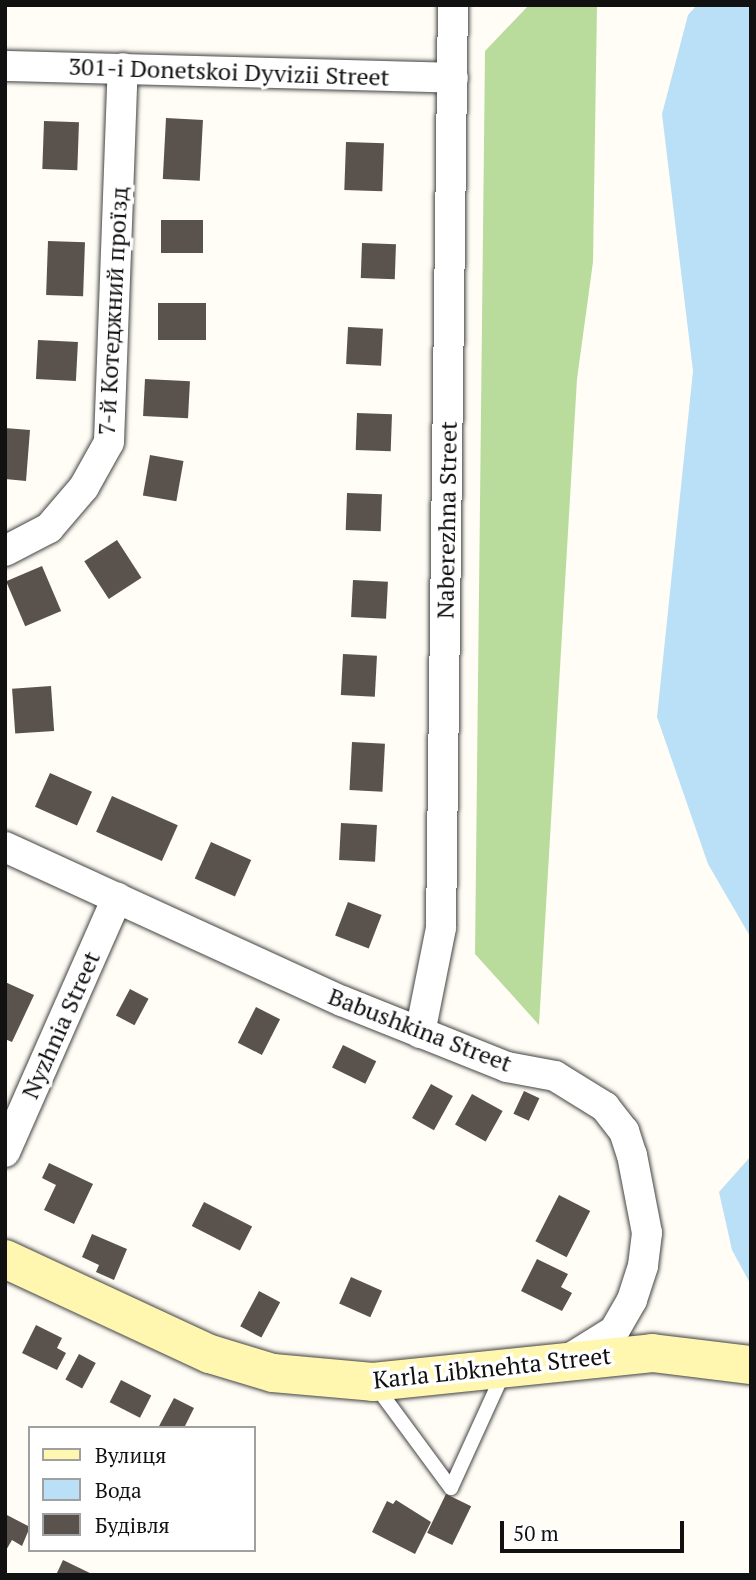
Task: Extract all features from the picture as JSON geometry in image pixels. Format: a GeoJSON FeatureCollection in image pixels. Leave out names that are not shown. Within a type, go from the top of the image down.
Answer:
{"type":"FeatureCollection","features":[{"type":"Feature","properties":{"kind":"street","name":"Naberezhna Street"},"geometry":{"type":"LineString","coordinates":[[420,1033],[441,928],[453,5]]}},
{"type":"Feature","properties":{"kind":"street","name":"301-i Donetskoi Dyvizii Street"},"geometry":{"type":"LineString","coordinates":[[5,66],[453,78]]}},
{"type":"Feature","properties":{"kind":"street","name":"7-й Котеджний проїзд"},"geometry":{"type":"LineString","coordinates":[[5,551],[49,527],[84,487],[109,442],[123,68]]}},
{"type":"Feature","properties":{"kind":"street","name":"Babushkina Street"},"geometry":{"type":"LineString","coordinates":[[5,848],[420,1033],[584,1090],[605,1107],[624,1131],[647,1233],[643,1266],[632,1300],[614,1331],[569,1359]]}},
{"type":"Feature","properties":{"kind":"street","name":"Nyzhnia Street"},"geometry":{"type":"LineString","coordinates":[[5,1152],[117,898]]}},
{"type":"Feature","properties":{"kind":"street","name":"Karla Libknehta Street"},"geometry":{"type":"LineString","coordinates":[[5,1259],[210,1354],[273,1373],[373,1382],[505,1369],[569,1359],[652,1353],[751,1365]]}},
{"type":"Feature","properties":{"kind":"lane"},"geometry":{"type":"LineString","coordinates":[[373,1382],[451,1488],[505,1369]]}},
{"type":"Feature","properties":{"kind":"green space"},"geometry":{"type":"Polygon","coordinates":[[[529,5],[597,5],[593,262],[577,379],[539,1025],[475,954],[485,51],[529,5]]]}},
{"type":"Feature","properties":{"kind":"water"},"geometry":{"type":"Polygon","coordinates":[[[697,5],[751,5],[751,938],[708,864],[657,717],[693,371],[662,114],[688,15],[697,5]]]}},
{"type":"Feature","properties":{"kind":"water"},"geometry":{"type":"Polygon","coordinates":[[[751,1156],[751,1285],[732,1250],[719,1192],[751,1156]]]}},
{"type":"Feature","properties":{"kind":"building"},"geometry":{"type":"Polygon","coordinates":[[[166,118],[203,120],[200,181],[163,179],[166,118]]]}},
{"type":"Feature","properties":{"kind":"building"},"geometry":{"type":"Polygon","coordinates":[[[44,121],[79,122],[77,170],[42,169],[44,121]]]}},
{"type":"Feature","properties":{"kind":"building"},"geometry":{"type":"Polygon","coordinates":[[[346,142],[384,143],[382,191],[344,190],[346,142]]]}},
{"type":"Feature","properties":{"kind":"building"},"geometry":{"type":"Polygon","coordinates":[[[161,220],[203,220],[203,253],[161,253],[161,220]]]}},
{"type":"Feature","properties":{"kind":"building"},"geometry":{"type":"Polygon","coordinates":[[[48,241],[85,242],[83,296],[46,295],[48,241]]]}},
{"type":"Feature","properties":{"kind":"building"},"geometry":{"type":"Polygon","coordinates":[[[362,243],[396,244],[395,279],[361,278],[362,243]]]}},
{"type":"Feature","properties":{"kind":"building"},"geometry":{"type":"Polygon","coordinates":[[[158,303],[206,303],[206,340],[158,340],[158,303]]]}},
{"type":"Feature","properties":{"kind":"building"},"geometry":{"type":"Polygon","coordinates":[[[348,327],[383,329],[381,366],[346,364],[348,327]]]}},
{"type":"Feature","properties":{"kind":"building"},"geometry":{"type":"Polygon","coordinates":[[[38,340],[78,342],[76,381],[36,379],[38,340]]]}},
{"type":"Feature","properties":{"kind":"building"},"geometry":{"type":"Polygon","coordinates":[[[145,379],[190,381],[188,418],[143,416],[145,379]]]}},
{"type":"Feature","properties":{"kind":"building"},"geometry":{"type":"Polygon","coordinates":[[[357,413],[392,414],[391,451],[356,450],[357,413]]]}},
{"type":"Feature","properties":{"kind":"building"},"geometry":{"type":"Polygon","coordinates":[[[5,428],[30,430],[26,481],[5,479],[5,428]]]}},
{"type":"Feature","properties":{"kind":"building"},"geometry":{"type":"Polygon","coordinates":[[[150,455],[183,461],[176,501],[143,495],[150,455]]]}},
{"type":"Feature","properties":{"kind":"building"},"geometry":{"type":"Polygon","coordinates":[[[347,493],[382,494],[381,531],[346,530],[347,493]]]}},
{"type":"Feature","properties":{"kind":"building"},"geometry":{"type":"Polygon","coordinates":[[[117,540],[142,578],[109,599],[84,561],[117,540]]]}},
{"type":"Feature","properties":{"kind":"building"},"geometry":{"type":"Polygon","coordinates":[[[42,566],[61,611],[25,626],[6,581],[42,566]]]}},
{"type":"Feature","properties":{"kind":"building"},"geometry":{"type":"Polygon","coordinates":[[[353,580],[388,582],[386,619],[351,617],[353,580]]]}},
{"type":"Feature","properties":{"kind":"building"},"geometry":{"type":"Polygon","coordinates":[[[343,654],[377,656],[375,697],[341,695],[343,654]]]}},
{"type":"Feature","properties":{"kind":"building"},"geometry":{"type":"Polygon","coordinates":[[[51,686],[54,731],[15,734],[12,689],[51,686]]]}},
{"type":"Feature","properties":{"kind":"building"},"geometry":{"type":"Polygon","coordinates":[[[352,742],[385,744],[382,792],[349,790],[352,742]]]}},
{"type":"Feature","properties":{"kind":"building"},"geometry":{"type":"Polygon","coordinates":[[[50,773],[92,792],[77,826],[35,807],[50,773]]]}},
{"type":"Feature","properties":{"kind":"building"},"geometry":{"type":"Polygon","coordinates":[[[112,796],[178,825],[162,861],[96,832],[112,796]]]}},
{"type":"Feature","properties":{"kind":"building"},"geometry":{"type":"Polygon","coordinates":[[[341,823],[377,825],[375,862],[339,860],[341,823]]]}},
{"type":"Feature","properties":{"kind":"building"},"geometry":{"type":"Polygon","coordinates":[[[211,842],[251,860],[235,896],[195,879],[211,842]]]}},
{"type":"Feature","properties":{"kind":"building"},"geometry":{"type":"Polygon","coordinates":[[[348,902],[382,915],[369,949],[335,936],[348,902]]]}},
{"type":"Feature","properties":{"kind":"building"},"geometry":{"type":"Polygon","coordinates":[[[5,982],[34,995],[12,1042],[5,1039],[5,982]]]}},
{"type":"Feature","properties":{"kind":"building"},"geometry":{"type":"Polygon","coordinates":[[[130,989],[149,999],[134,1025],[116,1015],[130,989]]]}},
{"type":"Feature","properties":{"kind":"building"},"geometry":{"type":"Polygon","coordinates":[[[256,1007],[280,1019],[262,1055],[238,1043],[256,1007]]]}},
{"type":"Feature","properties":{"kind":"building"},"geometry":{"type":"Polygon","coordinates":[[[343,1045],[376,1061],[365,1084],[332,1067],[343,1045]]]}},
{"type":"Feature","properties":{"kind":"building"},"geometry":{"type":"Polygon","coordinates":[[[431,1084],[453,1096],[434,1130],[412,1118],[431,1084]]]}},
{"type":"Feature","properties":{"kind":"building"},"geometry":{"type":"Polygon","coordinates":[[[524,1091],[539,1098],[529,1121],[513,1114],[524,1091]]]}},
{"type":"Feature","properties":{"kind":"building"},"geometry":{"type":"Polygon","coordinates":[[[472,1094],[503,1111],[486,1142],[455,1125],[472,1094]]]}},
{"type":"Feature","properties":{"kind":"building"},"geometry":{"type":"Polygon","coordinates":[[[49,1163],[93,1184],[74,1224],[44,1210],[56,1185],[42,1178],[49,1163]]]}},
{"type":"Feature","properties":{"kind":"building"},"geometry":{"type":"Polygon","coordinates":[[[559,1195],[590,1211],[567,1257],[535,1241],[559,1195]]]}},
{"type":"Feature","properties":{"kind":"building"},"geometry":{"type":"Polygon","coordinates":[[[204,1202],[252,1227],[240,1251],[192,1226],[204,1202]]]}},
{"type":"Feature","properties":{"kind":"building"},"geometry":{"type":"Polygon","coordinates":[[[92,1234],[127,1249],[114,1280],[96,1272],[99,1265],[82,1257],[92,1234]]]}},
{"type":"Feature","properties":{"kind":"building"},"geometry":{"type":"Polygon","coordinates":[[[537,1259],[568,1274],[561,1287],[572,1293],[562,1311],[521,1291],[537,1259]]]}},
{"type":"Feature","properties":{"kind":"building"},"geometry":{"type":"Polygon","coordinates":[[[351,1277],[382,1291],[370,1317],[339,1303],[351,1277]]]}},
{"type":"Feature","properties":{"kind":"building"},"geometry":{"type":"Polygon","coordinates":[[[259,1291],[280,1302],[261,1338],[240,1326],[259,1291]]]}},
{"type":"Feature","properties":{"kind":"building"},"geometry":{"type":"Polygon","coordinates":[[[36,1325],[62,1338],[57,1348],[66,1353],[57,1370],[22,1353],[36,1325]]]}},
{"type":"Feature","properties":{"kind":"building"},"geometry":{"type":"Polygon","coordinates":[[[79,1354],[96,1363],[82,1389],[65,1380],[79,1354]]]}},
{"type":"Feature","properties":{"kind":"building"},"geometry":{"type":"Polygon","coordinates":[[[121,1380],[151,1395],[140,1418],[110,1402],[121,1380]]]}},
{"type":"Feature","properties":{"kind":"building"},"geometry":{"type":"Polygon","coordinates":[[[174,1398],[194,1408],[185,1426],[159,1426],[174,1398]]]}},
{"type":"Feature","properties":{"kind":"building"},"geometry":{"type":"Polygon","coordinates":[[[446,1494],[471,1506],[452,1545],[427,1533],[446,1494]]]}},
{"type":"Feature","properties":{"kind":"building"},"geometry":{"type":"Polygon","coordinates":[[[396,1500],[431,1522],[415,1554],[372,1532],[387,1501],[393,1504],[396,1500]]]}},
{"type":"Feature","properties":{"kind":"building"},"geometry":{"type":"Polygon","coordinates":[[[5,1514],[28,1526],[28,1532],[22,1546],[12,1540],[5,1552],[5,1514]]]}},
{"type":"Feature","properties":{"kind":"building"},"geometry":{"type":"Polygon","coordinates":[[[63,1560],[94,1575],[56,1575],[63,1560]]]}}]}
